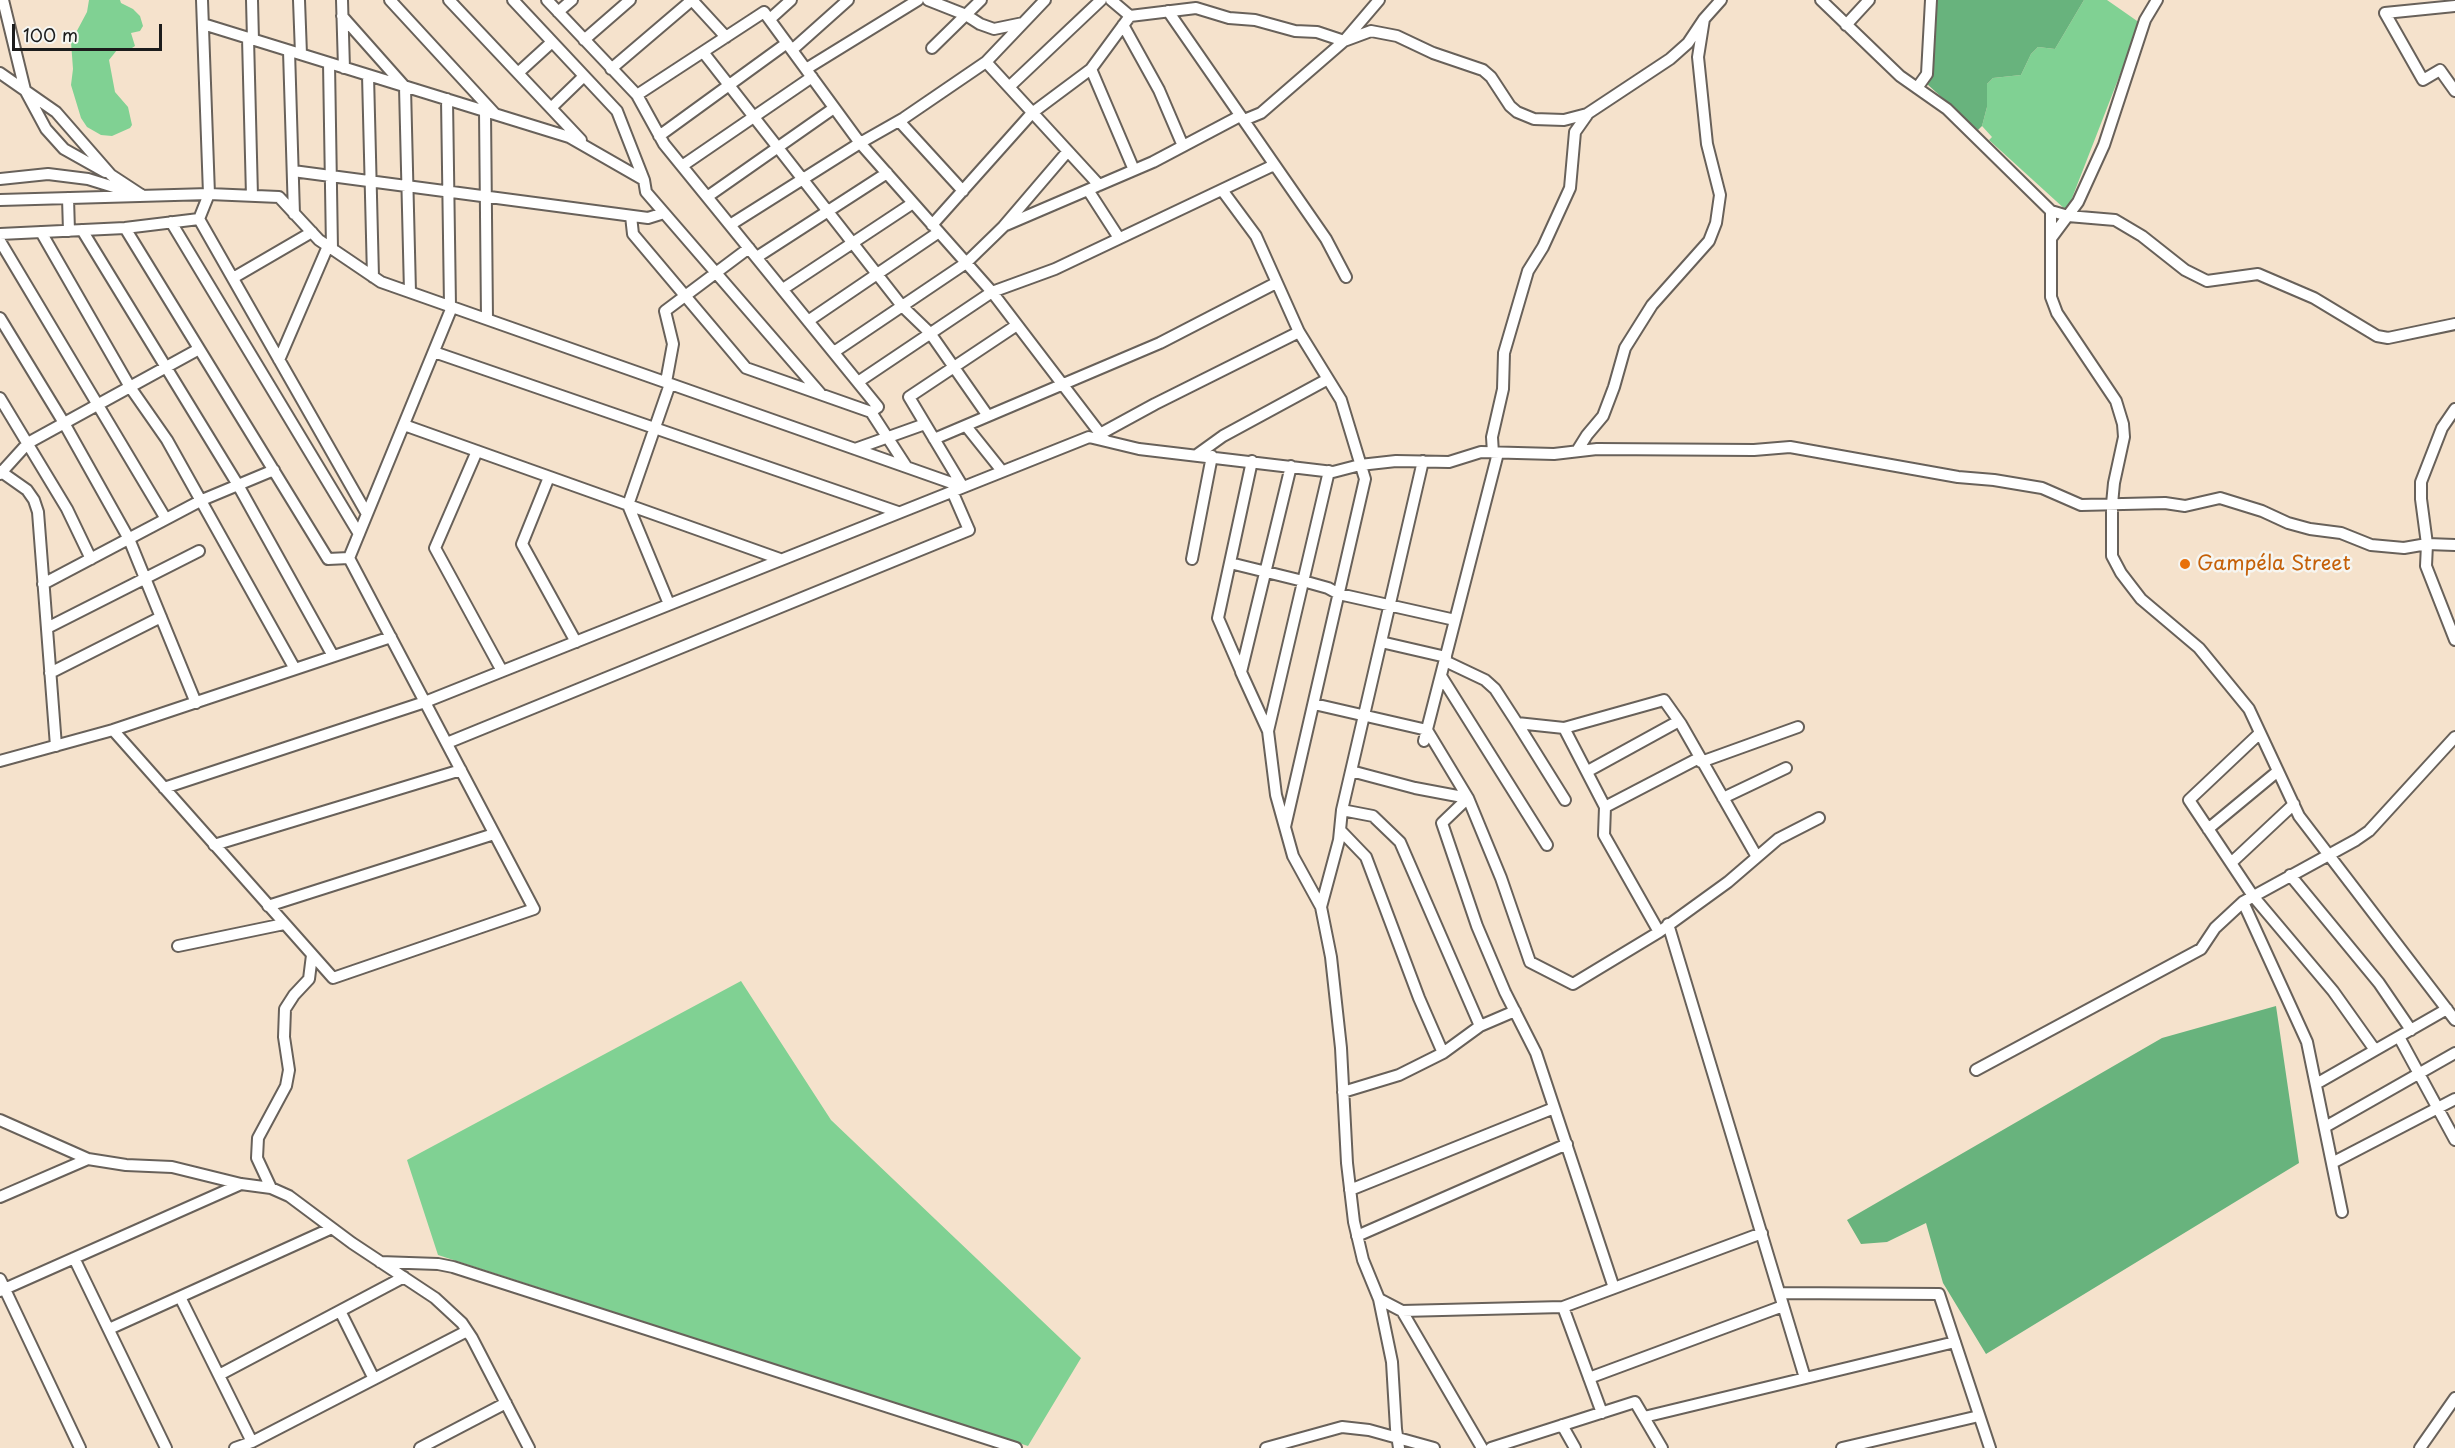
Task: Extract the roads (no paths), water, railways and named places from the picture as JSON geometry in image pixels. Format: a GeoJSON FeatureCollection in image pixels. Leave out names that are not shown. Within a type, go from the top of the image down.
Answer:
{"type":"FeatureCollection","features":[{"type":"Feature","properties":{"kind":"street"},"geometry":{"type":"LineString","coordinates":[[3,0],[25,90],[46,129],[64,149],[143,196]]}},
{"type":"Feature","properties":{"kind":"street"},"geometry":{"type":"LineString","coordinates":[[199,219],[209,194],[202,0]]}},
{"type":"Feature","properties":{"kind":"street"},"geometry":{"type":"LineString","coordinates":[[252,0],[252,196]]}},
{"type":"Feature","properties":{"kind":"street"},"geometry":{"type":"LineString","coordinates":[[298,0],[301,54]]}},
{"type":"Feature","properties":{"kind":"street"},"geometry":{"type":"LineString","coordinates":[[342,0],[344,68]]}},
{"type":"Feature","properties":{"kind":"street"},"geometry":{"type":"LineString","coordinates":[[390,0],[490,113],[486,197],[488,320]]}},
{"type":"Feature","properties":{"kind":"street"},"geometry":{"type":"LineString","coordinates":[[398,9],[407,0]]}},
{"type":"Feature","properties":{"kind":"street"},"geometry":{"type":"LineString","coordinates":[[449,0],[589,148]]}},
{"type":"Feature","properties":{"kind":"street"},"geometry":{"type":"LineString","coordinates":[[513,0],[617,111],[644,180],[646,192],[820,394]]}},
{"type":"Feature","properties":{"kind":"street"},"geometry":{"type":"LineString","coordinates":[[547,0],[637,96],[659,136],[682,166],[878,407],[871,412]]}},
{"type":"Feature","properties":{"kind":"street"},"geometry":{"type":"LineString","coordinates":[[558,12],[572,0]]}},
{"type":"Feature","properties":{"kind":"street"},"geometry":{"type":"LineString","coordinates":[[584,40],[630,0]]}},
{"type":"Feature","properties":{"kind":"street"},"geometry":{"type":"LineString","coordinates":[[611,69],[692,0],[726,37]]}},
{"type":"Feature","properties":{"kind":"street"},"geometry":{"type":"LineString","coordinates":[[770,19],[791,0]]}},
{"type":"Feature","properties":{"kind":"street"},"geometry":{"type":"LineString","coordinates":[[659,136],[729,85],[790,47],[848,0]]}},
{"type":"Feature","properties":{"kind":"street"},"geometry":{"type":"LineString","coordinates":[[682,166],[754,117],[809,73],[918,0]]}},
{"type":"Feature","properties":{"kind":"street"},"geometry":{"type":"LineString","coordinates":[[928,0],[994,29],[1023,23]]}},
{"type":"Feature","properties":{"kind":"street"},"geometry":{"type":"LineString","coordinates":[[932,48],[981,0]]}},
{"type":"Feature","properties":{"kind":"street"},"geometry":{"type":"LineString","coordinates":[[730,225],[899,121],[986,62],[1045,0]]}},
{"type":"Feature","properties":{"kind":"street"},"geometry":{"type":"LineString","coordinates":[[1009,87],[1101,0]]}},
{"type":"Feature","properties":{"kind":"street"},"geometry":{"type":"LineString","coordinates":[[1111,0],[1127,20],[1183,146]]}},
{"type":"Feature","properties":{"kind":"street"},"geometry":{"type":"LineString","coordinates":[[1003,227],[1134,170],[1242,118],[1262,113],[1344,41],[1379,0]]}},
{"type":"Feature","properties":{"kind":"street"},"geometry":{"type":"LineString","coordinates":[[808,321],[876,274],[935,228],[963,191],[1032,113],[1091,69],[1127,20],[1168,11],[1196,8],[1229,18],[1255,20],[1295,31],[1317,32],[1344,41],[1371,30],[1397,36],[1433,53],[1483,70],[1491,76],[1509,106],[1517,112],[1534,119],[1564,120],[1587,114],[1670,58],[1688,43],[1704,19],[1721,0]]}},
{"type":"Feature","properties":{"kind":"street"},"geometry":{"type":"LineString","coordinates":[[1821,0],[1900,76],[1947,109],[2051,211],[2068,216],[2115,220],[2142,236],[2185,270],[2207,281],[2258,274],[2321,302],[2377,336],[2388,338],[2455,324]]}},
{"type":"Feature","properties":{"kind":"street"},"geometry":{"type":"LineString","coordinates":[[1846,25],[1869,0]]}},
{"type":"Feature","properties":{"kind":"street"},"geometry":{"type":"LineString","coordinates":[[1917,88],[1927,74],[1931,0]]}},
{"type":"Feature","properties":{"kind":"street"},"geometry":{"type":"LineString","coordinates":[[2052,237],[2078,202],[2104,145],[2145,20],[2157,0]]}},
{"type":"Feature","properties":{"kind":"street"},"geometry":{"type":"LineString","coordinates":[[2455,6],[2385,13],[2423,80],[2440,70],[2455,92]]}},
{"type":"Feature","properties":{"kind":"street"},"geometry":{"type":"LineString","coordinates":[[1168,11],[1326,240],[1346,277]]}},
{"type":"Feature","properties":{"kind":"street"},"geometry":{"type":"LineString","coordinates":[[637,96],[764,12],[860,143],[992,292],[1102,437]]}},
{"type":"Feature","properties":{"kind":"street"},"geometry":{"type":"LineString","coordinates":[[342,16],[405,87],[410,292]]}},
{"type":"Feature","properties":{"kind":"street"},"geometry":{"type":"LineString","coordinates":[[1577,451],[1603,416],[1625,348],[1652,305],[1709,241],[1716,223],[1720,195],[1707,144],[1698,57],[1704,19]]}},
{"type":"Feature","properties":{"kind":"street"},"geometry":{"type":"LineString","coordinates":[[203,24],[569,137],[644,180]]}},
{"type":"Feature","properties":{"kind":"street"},"geometry":{"type":"LineString","coordinates":[[518,73],[552,42]]}},
{"type":"Feature","properties":{"kind":"street"},"geometry":{"type":"LineString","coordinates":[[289,51],[294,213]]}},
{"type":"Feature","properties":{"kind":"street"},"geometry":{"type":"LineString","coordinates":[[703,52],[876,274],[902,306],[930,333],[988,416]]}},
{"type":"Feature","properties":{"kind":"street"},"geometry":{"type":"LineString","coordinates":[[986,62],[1099,185]]}},
{"type":"Feature","properties":{"kind":"street"},"geometry":{"type":"LineString","coordinates":[[279,360],[330,248],[329,63]]}},
{"type":"Feature","properties":{"kind":"street"},"geometry":{"type":"LineString","coordinates":[[1091,69],[1134,170]]}},
{"type":"Feature","properties":{"kind":"street"},"geometry":{"type":"LineString","coordinates":[[0,74],[56,112],[111,175]]}},
{"type":"Feature","properties":{"kind":"street"},"geometry":{"type":"LineString","coordinates":[[368,75],[373,277]]}},
{"type":"Feature","properties":{"kind":"street"},"geometry":{"type":"LineString","coordinates":[[551,108],[584,76]]}},
{"type":"Feature","properties":{"kind":"street"},"geometry":{"type":"LineString","coordinates":[[349,558],[451,307],[447,99]]}},
{"type":"Feature","properties":{"kind":"street"},"geometry":{"type":"LineString","coordinates":[[707,197],[834,108]]}},
{"type":"Feature","properties":{"kind":"street"},"geometry":{"type":"LineString","coordinates":[[1424,741],[1496,453],[1492,437],[1503,389],[1504,353],[1528,271],[1543,247],[1570,188],[1575,132],[1587,114]]}},
{"type":"Feature","properties":{"kind":"street"},"geometry":{"type":"LineString","coordinates":[[899,121],[963,191]]}},
{"type":"Feature","properties":{"kind":"street"},"geometry":{"type":"LineString","coordinates":[[834,352],[966,263],[1003,227],[1068,151]]}},
{"type":"Feature","properties":{"kind":"street"},"geometry":{"type":"LineString","coordinates":[[858,382],[992,292],[1055,268],[1274,165]]}},
{"type":"Feature","properties":{"kind":"street"},"geometry":{"type":"LineString","coordinates":[[292,171],[648,218],[664,213]]}},
{"type":"Feature","properties":{"kind":"street"},"geometry":{"type":"LineString","coordinates":[[757,257],[886,173]]}},
{"type":"Feature","properties":{"kind":"street"},"geometry":{"type":"LineString","coordinates":[[0,179],[48,174],[88,179],[143,196]]}},
{"type":"Feature","properties":{"kind":"street"},"geometry":{"type":"LineString","coordinates":[[1089,190],[1119,238]]}},
{"type":"Feature","properties":{"kind":"street"},"geometry":{"type":"LineString","coordinates":[[1222,190],[1256,236],[1299,332],[1341,400],[1365,479],[1285,827]]}},
{"type":"Feature","properties":{"kind":"street"},"geometry":{"type":"LineString","coordinates":[[0,200],[209,194],[279,197],[330,248],[381,282],[906,466],[957,489]]}},
{"type":"Feature","properties":{"kind":"street"},"geometry":{"type":"LineString","coordinates":[[68,198],[69,231]]}},
{"type":"Feature","properties":{"kind":"street"},"geometry":{"type":"LineString","coordinates":[[783,289],[913,203]]}},
{"type":"Feature","properties":{"kind":"street"},"geometry":{"type":"LineString","coordinates":[[2051,211],[2051,297],[2057,313],[2116,401],[2123,424],[2124,437],[2112,504],[2112,556],[2121,573],[2141,599],[2199,648],[2249,709],[2299,816],[2455,1020]]}},
{"type":"Feature","properties":{"kind":"street"},"geometry":{"type":"LineString","coordinates":[[631,216],[633,234],[746,368],[871,412],[906,466]]}},
{"type":"Feature","properties":{"kind":"street"},"geometry":{"type":"LineString","coordinates":[[0,234],[125,228],[199,219]]}},
{"type":"Feature","properties":{"kind":"street"},"geometry":{"type":"LineString","coordinates":[[199,219],[367,514]]}},
{"type":"Feature","properties":{"kind":"street"},"geometry":{"type":"LineString","coordinates":[[171,222],[359,534]]}},
{"type":"Feature","properties":{"kind":"street"},"geometry":{"type":"LineString","coordinates":[[125,228],[328,559],[349,558]]}},
{"type":"Feature","properties":{"kind":"street"},"geometry":{"type":"LineString","coordinates":[[82,230],[238,485],[333,656]]}},
{"type":"Feature","properties":{"kind":"street"},"geometry":{"type":"LineString","coordinates":[[41,232],[130,387],[167,440],[202,500],[295,669]]}},
{"type":"Feature","properties":{"kind":"street"},"geometry":{"type":"LineString","coordinates":[[233,278],[312,232]]}},
{"type":"Feature","properties":{"kind":"street"},"geometry":{"type":"LineString","coordinates":[[0,240],[166,519]]}},
{"type":"Feature","properties":{"kind":"street"},"geometry":{"type":"LineString","coordinates":[[669,604],[627,505],[655,428],[668,383],[673,344],[665,310],[749,248]]}},
{"type":"Feature","properties":{"kind":"street"},"geometry":{"type":"LineString","coordinates":[[934,439],[1161,343],[1276,283]]}},
{"type":"Feature","properties":{"kind":"street"},"geometry":{"type":"LineString","coordinates":[[0,318],[64,423],[129,539],[196,702]]}},
{"type":"Feature","properties":{"kind":"street"},"geometry":{"type":"LineString","coordinates":[[447,743],[969,530],[957,489],[934,439],[909,397],[1017,325]]}},
{"type":"Feature","properties":{"kind":"street"},"geometry":{"type":"LineString","coordinates":[[1102,437],[1155,404],[1299,332]]}},
{"type":"Feature","properties":{"kind":"street"},"geometry":{"type":"LineString","coordinates":[[56,746],[38,512],[27,490],[1,472],[28,443],[199,349]]}},
{"type":"Feature","properties":{"kind":"street"},"geometry":{"type":"LineString","coordinates":[[434,352],[898,512]]}},
{"type":"Feature","properties":{"kind":"street"},"geometry":{"type":"LineString","coordinates":[[1198,454],[1223,436],[1328,378]]}},
{"type":"Feature","properties":{"kind":"street"},"geometry":{"type":"LineString","coordinates":[[0,398],[67,509],[91,558]]}},
{"type":"Feature","properties":{"kind":"street"},"geometry":{"type":"LineString","coordinates":[[2455,409],[2442,428],[2421,482],[2427,544],[2426,566],[2455,640]]}},
{"type":"Feature","properties":{"kind":"street"},"geometry":{"type":"LineString","coordinates":[[855,449],[925,424]]}},
{"type":"Feature","properties":{"kind":"street"},"geometry":{"type":"LineString","coordinates":[[404,425],[780,560]]}},
{"type":"Feature","properties":{"kind":"street"},"geometry":{"type":"LineString","coordinates":[[966,426],[1002,471]]}},
{"type":"Feature","properties":{"kind":"street"},"geometry":{"type":"LineString","coordinates":[[164,788],[425,702],[1089,437],[1102,437],[1139,449],[1198,454],[1329,471],[1396,461],[1449,462],[1481,453],[1554,454],[1577,451],[1790,447],[1958,477],[2042,488],[2082,505],[2165,503],[2185,506],[2220,498],[2262,511],[2288,523],[2310,529],[2341,533],[2371,545],[2404,548],[2427,544],[2455,545]]}},
{"type":"Feature","properties":{"kind":"street"},"geometry":{"type":"LineString","coordinates":[[477,451],[435,548],[502,671]]}},
{"type":"Feature","properties":{"kind":"street"},"geometry":{"type":"LineString","coordinates":[[1192,559],[1212,456]]}},
{"type":"Feature","properties":{"kind":"street"},"geometry":{"type":"LineString","coordinates":[[1252,461],[1218,618],[1268,731],[1276,795],[1293,856],[1321,907],[1331,957],[1350,1190],[1357,1236],[1363,1260],[1379,1299],[1392,1362],[1399,1444]]}},
{"type":"Feature","properties":{"kind":"street"},"geometry":{"type":"LineString","coordinates":[[1321,907],[1422,461]]}},
{"type":"Feature","properties":{"kind":"street"},"geometry":{"type":"LineString","coordinates":[[1241,672],[1291,466]]}},
{"type":"Feature","properties":{"kind":"street"},"geometry":{"type":"LineString","coordinates":[[43,584],[202,500],[273,470]]}},
{"type":"Feature","properties":{"kind":"street"},"geometry":{"type":"LineString","coordinates":[[1268,731],[1329,471]]}},
{"type":"Feature","properties":{"kind":"street"},"geometry":{"type":"LineString","coordinates":[[549,477],[522,544],[576,642]]}},
{"type":"Feature","properties":{"kind":"street"},"geometry":{"type":"LineString","coordinates":[[47,628],[199,551]]}},
{"type":"Feature","properties":{"kind":"street"},"geometry":{"type":"LineString","coordinates":[[113,730],[333,978],[534,909],[349,558]]}},
{"type":"Feature","properties":{"kind":"street"},"geometry":{"type":"LineString","coordinates":[[1230,563],[1328,588],[1339,594],[1455,620]]}},
{"type":"Feature","properties":{"kind":"street"},"geometry":{"type":"LineString","coordinates":[[50,673],[161,617]]}},
{"type":"Feature","properties":{"kind":"street"},"geometry":{"type":"LineString","coordinates":[[0,761],[113,730],[391,637]]}},
{"type":"Feature","properties":{"kind":"street"},"geometry":{"type":"LineString","coordinates":[[1381,642],[1445,659],[1490,684],[1517,723],[1564,801]]}},
{"type":"Feature","properties":{"kind":"street"},"geometry":{"type":"LineString","coordinates":[[1441,676],[1547,845]]}},
{"type":"Feature","properties":{"kind":"street"},"geometry":{"type":"LineString","coordinates":[[1517,723],[1564,728],[1664,700],[1679,721],[1757,857]]}},
{"type":"Feature","properties":{"kind":"street"},"geometry":{"type":"LineString","coordinates":[[1314,704],[1427,730],[1468,798],[1501,878],[1530,962],[1573,984],[1659,932],[1728,882],[1778,839],[1819,818]]}},
{"type":"Feature","properties":{"kind":"street"},"geometry":{"type":"LineString","coordinates":[[1588,771],[1679,721]]}},
{"type":"Feature","properties":{"kind":"street"},"geometry":{"type":"LineString","coordinates":[[1605,807],[1700,760],[1798,727]]}},
{"type":"Feature","properties":{"kind":"street"},"geometry":{"type":"LineString","coordinates":[[1564,728],[1605,807],[1604,835],[1659,932]]}},
{"type":"Feature","properties":{"kind":"street"},"geometry":{"type":"LineString","coordinates":[[2260,733],[2188,800],[2231,863],[2307,1042],[2342,1212]]}},
{"type":"Feature","properties":{"kind":"street"},"geometry":{"type":"LineString","coordinates":[[1976,1070],[2201,949],[2215,928],[2248,899],[2369,831],[2455,737]]}},
{"type":"Feature","properties":{"kind":"street"},"geometry":{"type":"LineString","coordinates":[[1723,798],[1786,768]]}},
{"type":"Feature","properties":{"kind":"street"},"geometry":{"type":"LineString","coordinates":[[214,845],[461,770]]}},
{"type":"Feature","properties":{"kind":"street"},"geometry":{"type":"LineString","coordinates":[[1351,771],[1415,788],[1468,798]]}},
{"type":"Feature","properties":{"kind":"street"},"geometry":{"type":"LineString","coordinates":[[2208,829],[2278,771]]}},
{"type":"Feature","properties":{"kind":"street"},"geometry":{"type":"LineString","coordinates":[[1468,798],[1442,823],[1477,926],[1536,1053],[1614,1288]]}},
{"type":"Feature","properties":{"kind":"street"},"geometry":{"type":"LineString","coordinates":[[2231,863],[2294,804]]}},
{"type":"Feature","properties":{"kind":"street"},"geometry":{"type":"LineString","coordinates":[[1342,810],[1373,816],[1400,842],[1480,1026]]}},
{"type":"Feature","properties":{"kind":"street"},"geometry":{"type":"LineString","coordinates":[[1340,830],[1366,857],[1415,987],[1443,1053]]}},
{"type":"Feature","properties":{"kind":"street"},"geometry":{"type":"LineString","coordinates":[[268,906],[494,834]]}},
{"type":"Feature","properties":{"kind":"street"},"geometry":{"type":"LineString","coordinates":[[2290,875],[2379,982],[2411,1030]]}},
{"type":"Feature","properties":{"kind":"street"},"geometry":{"type":"LineString","coordinates":[[2248,899],[2333,991],[2375,1050]]}},
{"type":"Feature","properties":{"kind":"street"},"geometry":{"type":"LineString","coordinates":[[178,946],[284,924]]}},
{"type":"Feature","properties":{"kind":"street"},"geometry":{"type":"LineString","coordinates":[[1668,924],[1805,1378]]}},
{"type":"Feature","properties":{"kind":"street"},"geometry":{"type":"LineString","coordinates":[[271,1188],[257,1158],[258,1138],[286,1086],[289,1070],[284,1037],[285,1009],[309,979],[312,955]]}},
{"type":"Feature","properties":{"kind":"street"},"geometry":{"type":"LineString","coordinates":[[2316,1084],[2447,1009]]}},
{"type":"Feature","properties":{"kind":"street"},"geometry":{"type":"LineString","coordinates":[[1343,1092],[1399,1074],[1443,1053],[1480,1026],[1515,1011]]}},
{"type":"Feature","properties":{"kind":"street"},"geometry":{"type":"LineString","coordinates":[[2399,1037],[2455,1140]]}},
{"type":"Feature","properties":{"kind":"street"},"geometry":{"type":"LineString","coordinates":[[2325,1127],[2455,1053]]}},
{"type":"Feature","properties":{"kind":"street"},"geometry":{"type":"LineString","coordinates":[[2332,1163],[2455,1099]]}},
{"type":"Feature","properties":{"kind":"street"},"geometry":{"type":"LineString","coordinates":[[1350,1190],[1554,1108]]}},
{"type":"Feature","properties":{"kind":"street"},"geometry":{"type":"LineString","coordinates":[[0,1120],[88,1159],[126,1165],[172,1167],[241,1184],[271,1188],[289,1196],[380,1262],[435,1298],[467,1331],[529,1448]]}},
{"type":"Feature","properties":{"kind":"street"},"geometry":{"type":"LineString","coordinates":[[1357,1236],[1566,1144]]}},
{"type":"Feature","properties":{"kind":"street"},"geometry":{"type":"LineString","coordinates":[[0,1197],[88,1159]]}},
{"type":"Feature","properties":{"kind":"street"},"geometry":{"type":"LineString","coordinates":[[80,1448],[1,1286],[74,1258],[241,1184]]}},
{"type":"Feature","properties":{"kind":"street"},"geometry":{"type":"LineString","coordinates":[[109,1329],[332,1228]]}},
{"type":"Feature","properties":{"kind":"street"},"geometry":{"type":"LineString","coordinates":[[1379,1299],[1402,1311],[1563,1307],[1761,1233]]}},
{"type":"Feature","properties":{"kind":"street"},"geometry":{"type":"LineString","coordinates":[[74,1258],[166,1448]]}},
{"type":"Feature","properties":{"kind":"street"},"geometry":{"type":"LineString","coordinates":[[380,1262],[438,1264],[453,1267],[1016,1448]]}},
{"type":"Feature","properties":{"kind":"street"},"geometry":{"type":"LineString","coordinates":[[219,1375],[404,1277]]}},
{"type":"Feature","properties":{"kind":"street"},"geometry":{"type":"LineString","coordinates":[[1780,1293],[1939,1294],[1990,1448]]}},
{"type":"Feature","properties":{"kind":"street"},"geometry":{"type":"LineString","coordinates":[[180,1297],[252,1442]]}},
{"type":"Feature","properties":{"kind":"street"},"geometry":{"type":"LineString","coordinates":[[1589,1378],[1784,1306]]}},
{"type":"Feature","properties":{"kind":"street"},"geometry":{"type":"LineString","coordinates":[[1563,1307],[1602,1413]]}},
{"type":"Feature","properties":{"kind":"street"},"geometry":{"type":"LineString","coordinates":[[340,1311],[374,1379]]}},
{"type":"Feature","properties":{"kind":"street"},"geometry":{"type":"LineString","coordinates":[[1402,1311],[1482,1448]]}},
{"type":"Feature","properties":{"kind":"street"},"geometry":{"type":"LineString","coordinates":[[235,1448],[252,1442],[467,1331]]}},
{"type":"Feature","properties":{"kind":"street"},"geometry":{"type":"LineString","coordinates":[[1644,1417],[1955,1342]]}},
{"type":"Feature","properties":{"kind":"street"},"geometry":{"type":"LineString","coordinates":[[1491,1448],[1635,1402],[1662,1448]]}},
{"type":"Feature","properties":{"kind":"street"},"geometry":{"type":"LineString","coordinates":[[420,1448],[506,1403]]}},
{"type":"Feature","properties":{"kind":"street"},"geometry":{"type":"LineString","coordinates":[[2420,1448],[2453,1407]]}},
{"type":"Feature","properties":{"kind":"street"},"geometry":{"type":"LineString","coordinates":[[1842,1448],[1979,1416]]}},
{"type":"Feature","properties":{"kind":"street"},"geometry":{"type":"LineString","coordinates":[[1562,1425],[1575,1448]]}},
{"type":"Feature","properties":{"kind":"street"},"geometry":{"type":"LineString","coordinates":[[1266,1448],[1308,1434],[1342,1427],[1369,1430],[1399,1444],[1434,1448]]}},
{"type":"Feature","properties":{"kind":"place","name":"Gampéla Street"},"geometry":{"type":"Point","coordinates":[2185,564]}}]}
